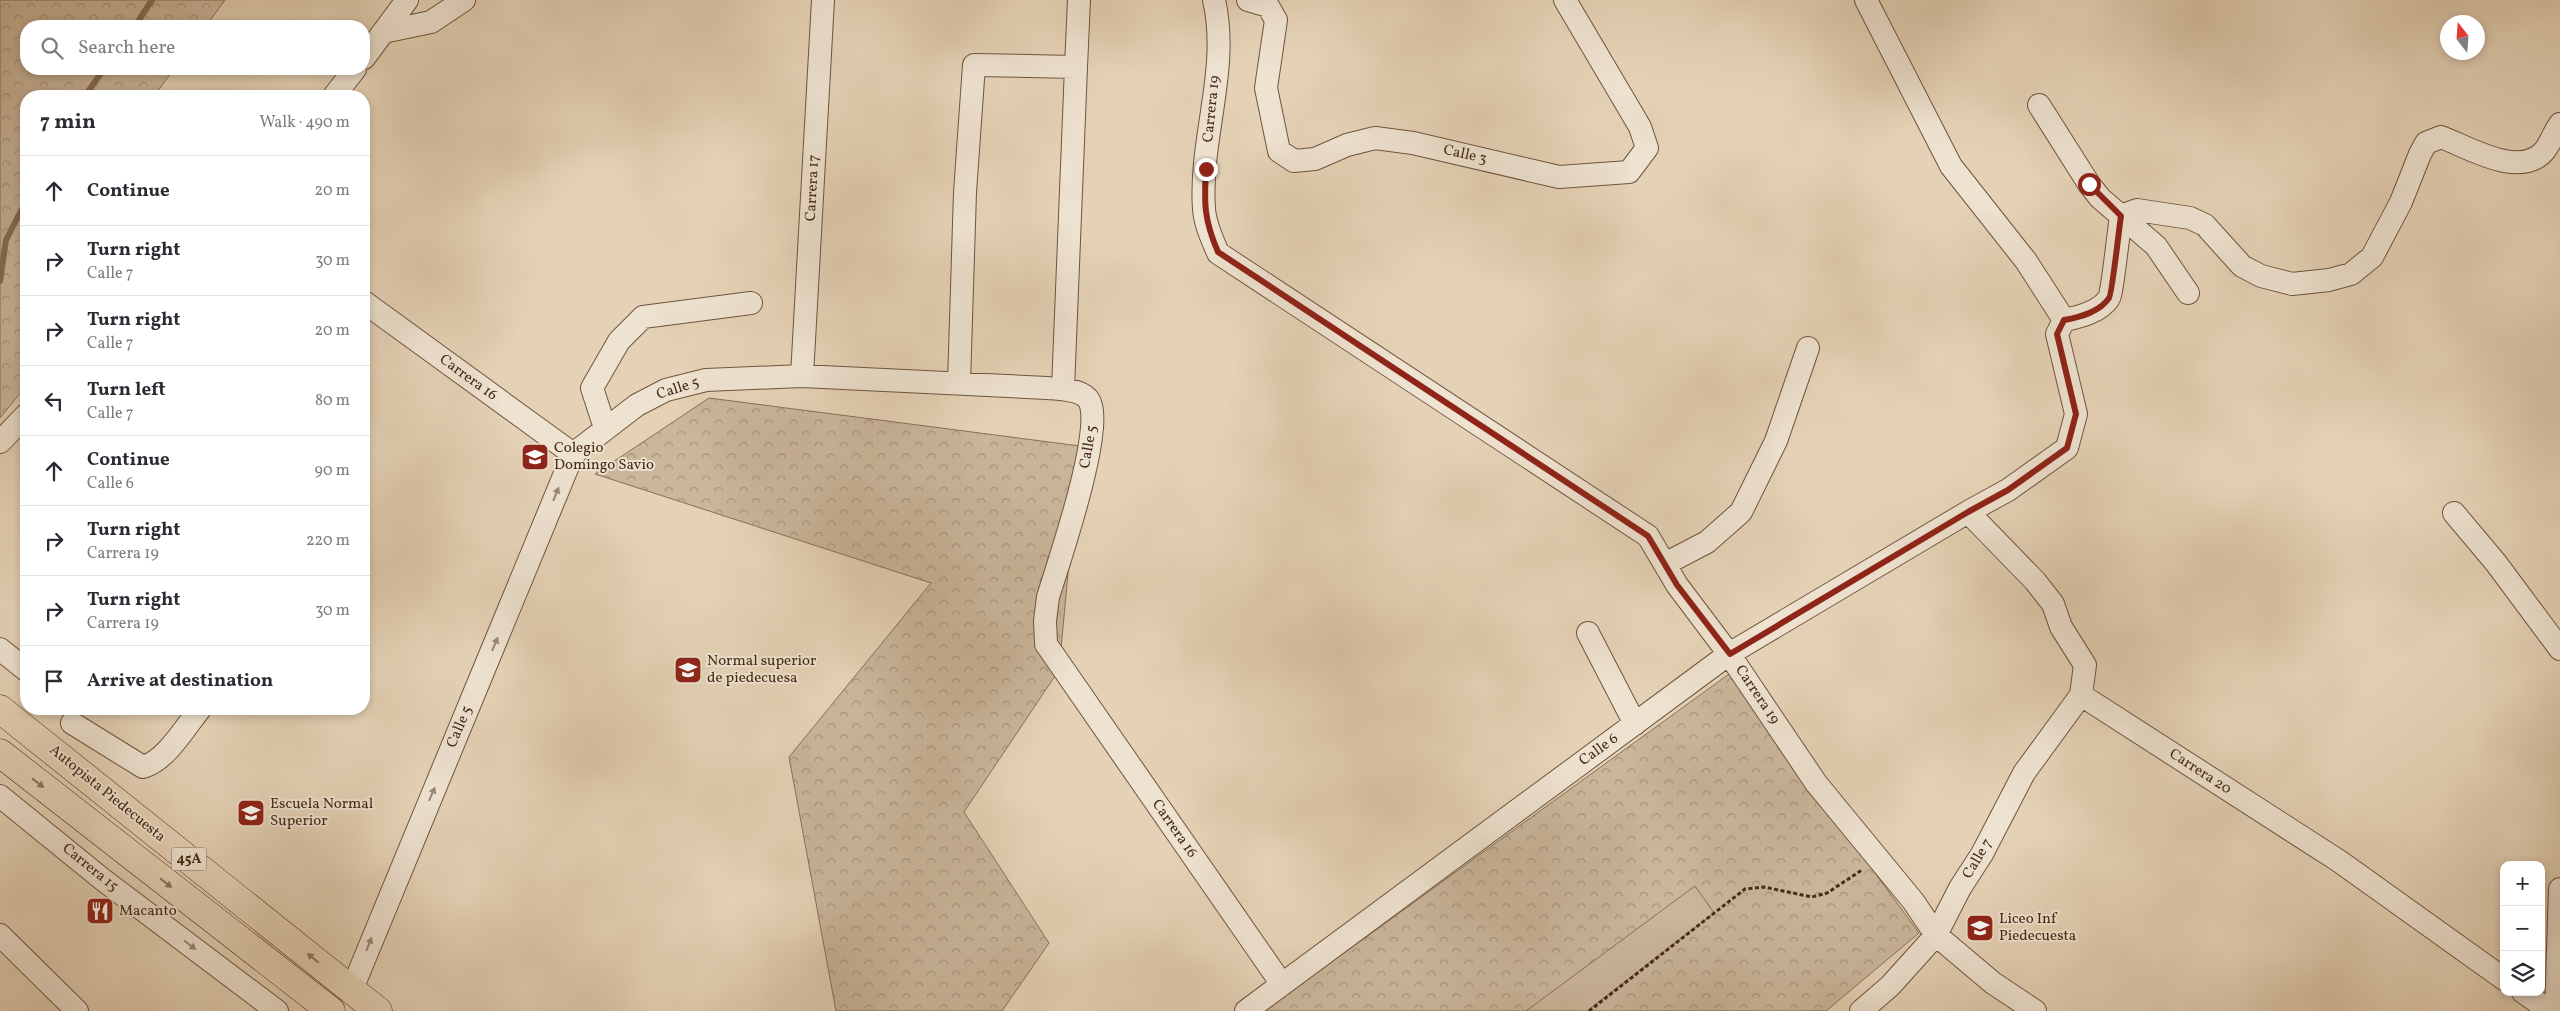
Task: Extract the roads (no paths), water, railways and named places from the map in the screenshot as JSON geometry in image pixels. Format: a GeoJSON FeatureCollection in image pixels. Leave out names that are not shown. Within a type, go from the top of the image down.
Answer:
{"type":"FeatureCollection","features":[{"type":"Feature","properties":{"kind":"highway","name":"Autopista Piedecuesta"},"geometry":{"type":"LineString","coordinates":[[0,709],[378,1011]]}},
{"type":"Feature","properties":{"kind":"highway","name":"45A"},"geometry":{"type":"LineString","coordinates":[[5,764],[331,1011]]}},
{"type":"Feature","properties":{"kind":"street"},"geometry":{"type":"LineString","coordinates":[[370,50],[407,0]]}},
{"type":"Feature","properties":{"kind":"street"},"geometry":{"type":"LineString","coordinates":[[383,32],[431,22],[464,0]]}},
{"type":"Feature","properties":{"kind":"street","name":"Carrera 17"},"geometry":{"type":"LineString","coordinates":[[802,376],[823,0]]}},
{"type":"Feature","properties":{"kind":"street"},"geometry":{"type":"LineString","coordinates":[[1063,389],[1079,0]]}},
{"type":"Feature","properties":{"kind":"street","name":"Carrera 19"},"geometry":{"type":"LineString","coordinates":[[1214,0],[1219,22],[1220,45],[1206,169],[1204,209],[1210,234],[1218,252],[1648,536],[1677,585],[1730,654],[1816,783],[1936,935],[1993,983],[2035,1011]]}},
{"type":"Feature","properties":{"kind":"street","name":"Calle 3"},"geometry":{"type":"LineString","coordinates":[[1248,0],[1268,6],[1276,20],[1266,88],[1279,151],[1294,161],[1315,159],[1347,145],[1376,138],[1413,143],[1558,177],[1629,172],[1647,148],[1640,127],[1566,0]]}},
{"type":"Feature","properties":{"kind":"street"},"geometry":{"type":"LineString","coordinates":[[1866,0],[1951,166],[2026,261],[2064,320]]}},
{"type":"Feature","properties":{"kind":"street"},"geometry":{"type":"LineString","coordinates":[[959,383],[965,192],[974,65],[1076,67]]}},
{"type":"Feature","properties":{"kind":"street"},"geometry":{"type":"LineString","coordinates":[[339,90],[351,75]]}},
{"type":"Feature","properties":{"kind":"street"},"geometry":{"type":"LineString","coordinates":[[2039,105],[2089,184],[2121,216],[2156,246],[2188,293]]}},
{"type":"Feature","properties":{"kind":"street"},"geometry":{"type":"LineString","coordinates":[[2121,216],[2137,210],[2190,218],[2205,225],[2242,266],[2261,276],[2292,284],[2330,280],[2351,274],[2372,257],[2401,202],[2412,168],[2426,143],[2441,137],[2504,163],[2525,162],[2544,152],[2560,124]]}},
{"type":"Feature","properties":{"kind":"street"},"geometry":{"type":"LineString","coordinates":[[2064,320],[2080,317],[2094,311],[2111,297],[2121,216]]}},
{"type":"Feature","properties":{"kind":"street"},"geometry":{"type":"LineString","coordinates":[[605,428],[592,388],[619,341],[643,316],[751,303]]}},
{"type":"Feature","properties":{"kind":"street","name":"Carrera 16"},"geometry":{"type":"LineString","coordinates":[[370,306],[573,454]]}},
{"type":"Feature","properties":{"kind":"street"},"geometry":{"type":"LineString","coordinates":[[2064,320],[2057,334],[2076,414],[2067,448],[2008,490],[1968,512],[2036,581],[2053,604],[2061,627],[2085,665],[2081,695]]}},
{"type":"Feature","properties":{"kind":"street"},"geometry":{"type":"LineString","coordinates":[[1665,564],[1707,542],[1741,512],[1776,441],[1808,348]]}},
{"type":"Feature","properties":{"kind":"street","name":"Calle 5"},"geometry":{"type":"LineString","coordinates":[[352,989],[573,454],[605,428],[637,406],[666,390],[706,380],[802,376],[1063,389],[1076,392],[1088,398],[1093,408],[1094,422],[1090,448],[1048,598],[1044,621],[1046,644],[1066,675]]}},
{"type":"Feature","properties":{"kind":"street"},"geometry":{"type":"LineString","coordinates":[[0,442],[20,421]]}},
{"type":"Feature","properties":{"kind":"street","name":"Calle 6"},"geometry":{"type":"LineString","coordinates":[[1246,1011],[1281,983],[1730,654],[1968,512]]}},
{"type":"Feature","properties":{"kind":"street"},"geometry":{"type":"LineString","coordinates":[[2454,513],[2496,563],[2560,649]]}},
{"type":"Feature","properties":{"kind":"street"},"geometry":{"type":"LineString","coordinates":[[1588,633],[1635,724]]}},
{"type":"Feature","properties":{"kind":"street"},"geometry":{"type":"LineString","coordinates":[[0,649],[20,665]]}},
{"type":"Feature","properties":{"kind":"street","name":"Carrera 16"},"geometry":{"type":"LineString","coordinates":[[1066,675],[1281,983]]}},
{"type":"Feature","properties":{"kind":"street","name":"Calle 7"},"geometry":{"type":"LineString","coordinates":[[1861,1011],[1890,986],[1936,935],[1960,888],[1982,854],[2024,773],[2081,695]]}},
{"type":"Feature","properties":{"kind":"street","name":"Carrera 20"},"geometry":{"type":"LineString","coordinates":[[2081,695],[2339,861],[2500,976]]}},
{"type":"Feature","properties":{"kind":"street"},"geometry":{"type":"LineString","coordinates":[[69,716],[143,767],[151,765],[162,756],[195,715]]}},
{"type":"Feature","properties":{"kind":"street"},"geometry":{"type":"LineString","coordinates":[[52,749],[68,733],[69,716]]}},
{"type":"Feature","properties":{"kind":"street","name":"Carrera 15"},"geometry":{"type":"LineString","coordinates":[[0,796],[102,879],[277,1011]]}},
{"type":"Feature","properties":{"kind":"street"},"geometry":{"type":"LineString","coordinates":[[2556,1011],[2560,889]]}},
{"type":"Feature","properties":{"kind":"street"},"geometry":{"type":"LineString","coordinates":[[0,936],[77,1011]]}},
{"type":"Feature","properties":{"kind":"street"},"geometry":{"type":"LineString","coordinates":[[2529,996],[2550,1011]]}},
{"type":"Feature","properties":{"kind":"waterway"},"geometry":{"type":"LineString","coordinates":[[139,20],[152,0]]}},
{"type":"Feature","properties":{"kind":"waterway"},"geometry":{"type":"LineString","coordinates":[[89,90],[100,75]]}},
{"type":"Feature","properties":{"kind":"waterway"},"geometry":{"type":"LineString","coordinates":[[0,281],[6,240],[20,213]]}},
{"type":"Feature","properties":{"kind":"place","name":"Colegio Domingo Savio"},"geometry":{"type":"Point","coordinates":[535,457]}},
{"type":"Feature","properties":{"kind":"place","name":"Normal superior de piedecuesa"},"geometry":{"type":"Point","coordinates":[688,670]}},
{"type":"Feature","properties":{"kind":"place","name":"Escuela Normal Superior"},"geometry":{"type":"Point","coordinates":[251,813]}},
{"type":"Feature","properties":{"kind":"place","name":"Macanto"},"geometry":{"type":"Point","coordinates":[100,911]}},
{"type":"Feature","properties":{"kind":"place","name":"Liceo Inf Piedecuesta"},"geometry":{"type":"Point","coordinates":[1980,928]}}]}
